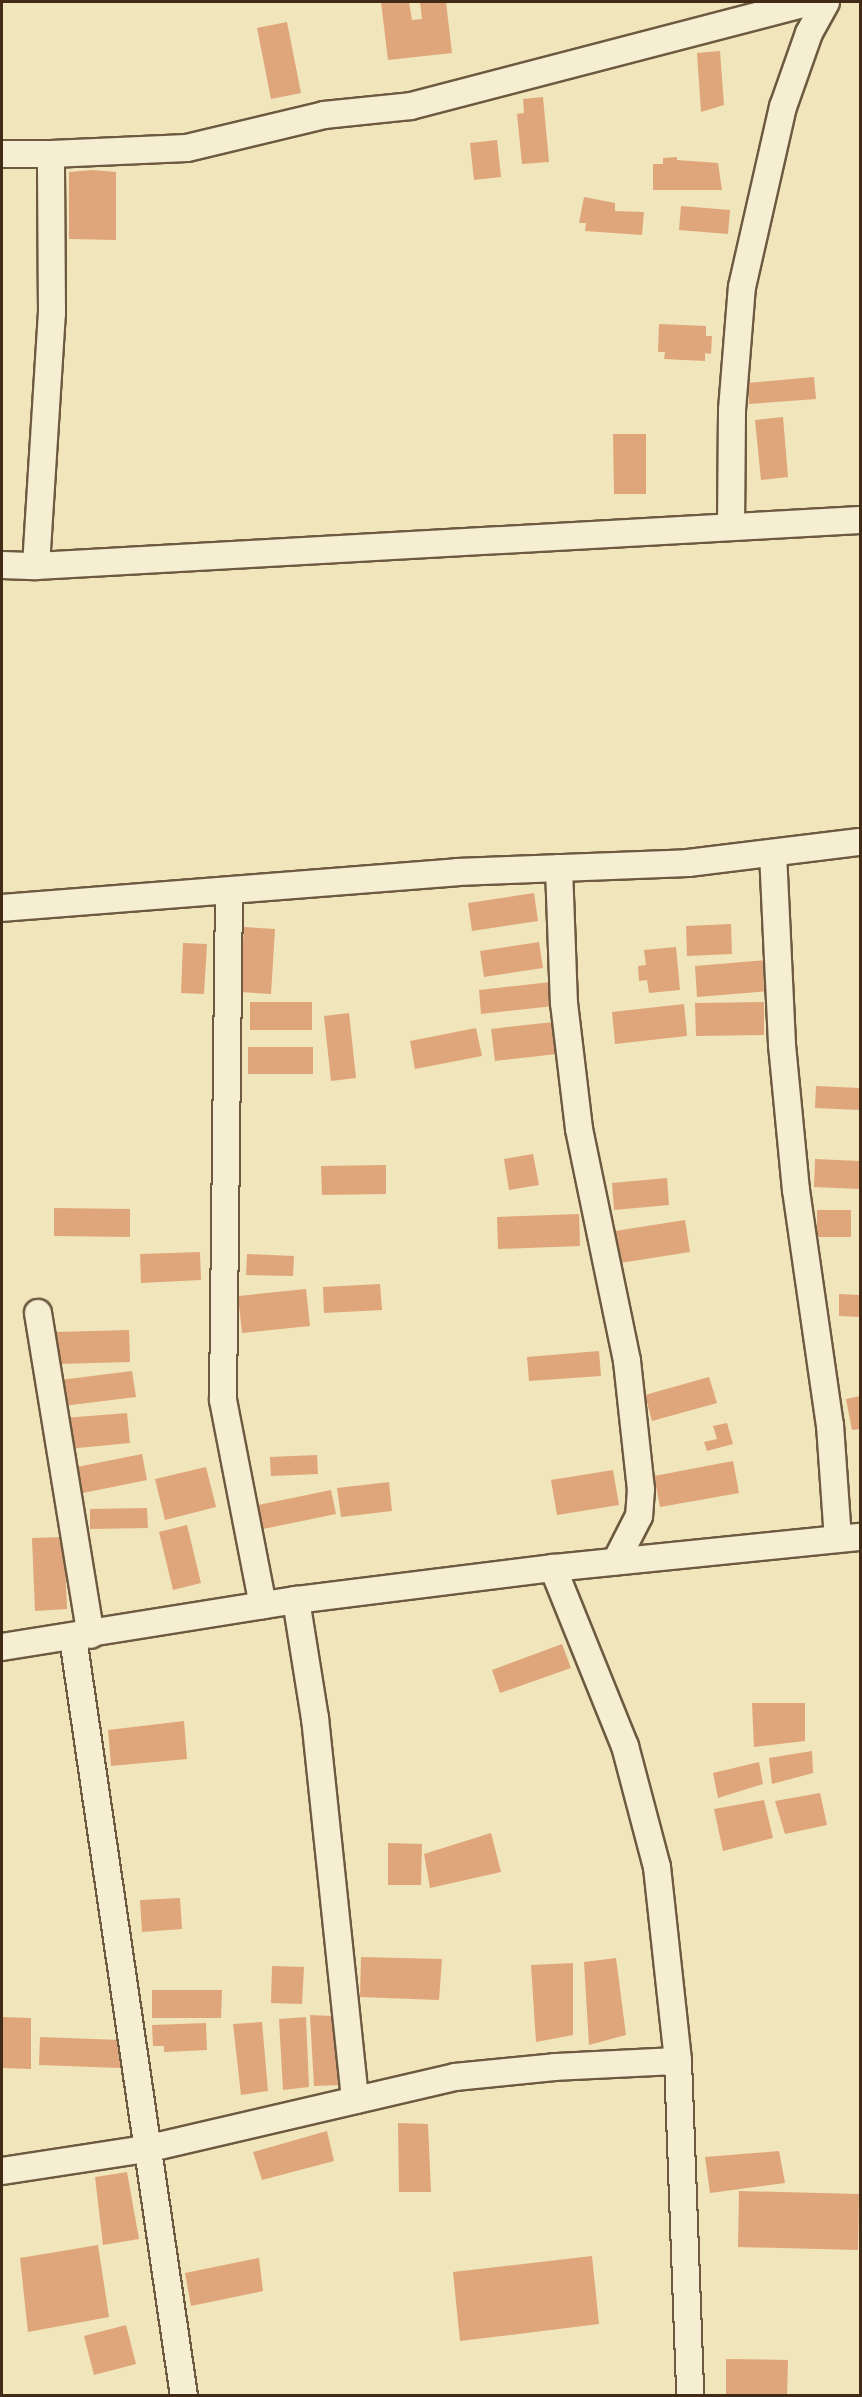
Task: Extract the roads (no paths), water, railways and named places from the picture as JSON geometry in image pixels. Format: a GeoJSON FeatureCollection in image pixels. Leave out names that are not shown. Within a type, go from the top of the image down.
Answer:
{"type":"FeatureCollection","features":[{"type":"Feature","properties":{"kind":"street"},"geometry":{"type":"LineString","coordinates":[[2,154],[188,148],[292,121],[411,106],[809,2]]}},
{"type":"Feature","properties":{"kind":"street"},"geometry":{"type":"LineString","coordinates":[[731,527],[732,410],[742,287],[783,107],[809,33],[826,2]]}},
{"type":"Feature","properties":{"kind":"street"},"geometry":{"type":"LineString","coordinates":[[36,566],[52,314],[51,154]]}},
{"type":"Feature","properties":{"kind":"street"},"geometry":{"type":"LineString","coordinates":[[2,565],[36,566],[861,520]]}},
{"type":"Feature","properties":{"kind":"street"},"geometry":{"type":"LineString","coordinates":[[2,908],[229,892],[457,872],[688,862],[861,842]]}},
{"type":"Feature","properties":{"kind":"street"},"geometry":{"type":"LineString","coordinates":[[2,1647],[82,1637],[296,1600],[553,1568],[849,1538],[796,1190],[782,1045],[773,853]]}},
{"type":"Feature","properties":{"kind":"street"},"geometry":{"type":"LineString","coordinates":[[559,868],[564,1003],[579,1129],[627,1361],[641,1489],[639,1516],[616,1561]]}},
{"type":"Feature","properties":{"kind":"street"},"geometry":{"type":"LineString","coordinates":[[229,892],[224,1400],[263,1605]]}},
{"type":"Feature","properties":{"kind":"street"},"geometry":{"type":"LineString","coordinates":[[38,1313],[82,1637],[146,2149],[184,2396]]}},
{"type":"Feature","properties":{"kind":"street"},"geometry":{"type":"LineString","coordinates":[[553,1568],[625,1746],[657,1867],[678,2061],[690,2396]]}},
{"type":"Feature","properties":{"kind":"street"},"geometry":{"type":"LineString","coordinates":[[296,1600],[315,1718],[356,2100]]}},
{"type":"Feature","properties":{"kind":"street"},"geometry":{"type":"LineString","coordinates":[[2,2171],[146,2149],[454,2077],[555,2067],[678,2061]]}}]}
